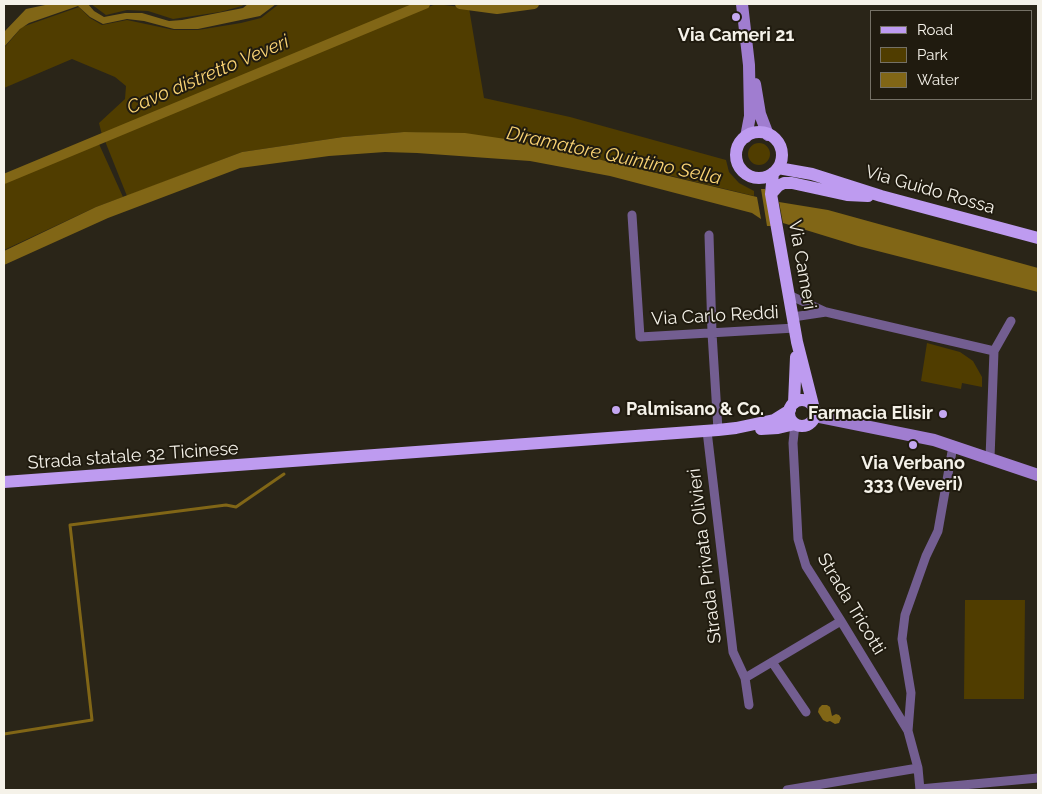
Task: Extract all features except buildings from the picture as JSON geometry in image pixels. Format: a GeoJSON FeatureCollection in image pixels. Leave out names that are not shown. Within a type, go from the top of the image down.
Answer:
{"type":"FeatureCollection","features":[{"type":"Feature","properties":{"kind":"main road"},"geometry":{"type":"LineString","coordinates":[[756,133],[768,135],[777,142],[781,153],[775,170],[759,178],[746,174],[737,162],[738,148],[746,137],[756,133]]}},
{"type":"Feature","properties":{"kind":"main road","name":"Via Guido Rossa"},"geometry":{"type":"LineString","coordinates":[[781,153],[796,165],[812,174]]}},
{"type":"Feature","properties":{"kind":"main road","name":"Via Guido Rossa"},"geometry":{"type":"LineString","coordinates":[[775,170],[812,174],[881,196],[1038,238]]}},
{"type":"Feature","properties":{"kind":"main road","name":"Via Cameri"},"geometry":{"type":"LineString","coordinates":[[771,194],[775,170]]}},
{"type":"Feature","properties":{"kind":"main road","name":"Via Cameri"},"geometry":{"type":"LineString","coordinates":[[759,178],[771,194],[797,342],[814,410]]}},
{"type":"Feature","properties":{"kind":"main road"},"geometry":{"type":"LineString","coordinates":[[771,194],[778,186],[784,183],[792,183],[846,195],[881,196]]}},
{"type":"Feature","properties":{"kind":"main road","name":"Via Cameri"},"geometry":{"type":"LineString","coordinates":[[795,424],[790,419],[797,342]]}},
{"type":"Feature","properties":{"kind":"main road"},"geometry":{"type":"LineString","coordinates":[[804,400],[814,410],[814,419],[808,425],[800,426],[795,424],[768,429],[736,428],[774,420],[804,400]]}},
{"type":"Feature","properties":{"kind":"main road","name":"Strada statale 32 Ticinese"},"geometry":{"type":"LineString","coordinates":[[4,482],[736,428]]}},
{"type":"Feature","properties":{"kind":"street"},"geometry":{"type":"LineString","coordinates":[[742,4],[749,65],[750,116],[746,137]]}},
{"type":"Feature","properties":{"kind":"street"},"geometry":{"type":"LineString","coordinates":[[749,65],[755,81],[760,114],[768,135]]}},
{"type":"Feature","properties":{"kind":"street","name":"Via Carlo Reddi"},"geometry":{"type":"LineString","coordinates":[[632,215],[640,337],[712,333],[794,323],[826,312]]}},
{"type":"Feature","properties":{"kind":"street","name":"Strada Privata Olivieri"},"geometry":{"type":"LineString","coordinates":[[709,235],[712,431],[733,652],[745,678],[749,705]]}},
{"type":"Feature","properties":{"kind":"street"},"geometry":{"type":"LineString","coordinates":[[790,295],[826,312],[994,351]]}},
{"type":"Feature","properties":{"kind":"street"},"geometry":{"type":"LineString","coordinates":[[990,458],[994,351],[1011,321]]}},
{"type":"Feature","properties":{"kind":"street"},"geometry":{"type":"LineString","coordinates":[[814,410],[869,428],[906,434],[953,446],[1038,475]]}},
{"type":"Feature","properties":{"kind":"street","name":"Strada Tricotti"},"geometry":{"type":"LineString","coordinates":[[795,424],[793,443],[798,539],[806,566],[908,731]]}},
{"type":"Feature","properties":{"kind":"street"},"geometry":{"type":"LineString","coordinates":[[953,446],[938,531],[926,556],[905,615],[902,639],[911,693],[908,731],[918,768],[920,790],[1038,778]]}},
{"type":"Feature","properties":{"kind":"street"},"geometry":{"type":"LineString","coordinates":[[745,678],[841,621]]}},
{"type":"Feature","properties":{"kind":"street"},"geometry":{"type":"LineString","coordinates":[[772,662],[806,712]]}},
{"type":"Feature","properties":{"kind":"street"},"geometry":{"type":"LineString","coordinates":[[787,790],[918,768]]}},
{"type":"Feature","properties":{"kind":"green space"},"geometry":{"type":"Polygon","coordinates":[[[91,4],[245,4],[220,12],[173,19],[148,11],[127,10],[106,15],[91,4]]]}},
{"type":"Feature","properties":{"kind":"green space"},"geometry":{"type":"Polygon","coordinates":[[[279,4],[420,4],[102,135],[99,123],[125,99],[126,86],[115,77],[72,59],[4,88],[4,48],[22,27],[79,7],[90,18],[102,25],[127,20],[174,30],[198,30],[261,18],[279,4]]]}},
{"type":"Feature","properties":{"kind":"green space"},"geometry":{"type":"Polygon","coordinates":[[[436,4],[469,8],[484,98],[570,117],[726,160],[729,172],[739,183],[754,191],[754,196],[614,162],[431,133],[404,132],[343,137],[242,152],[127,196],[105,141],[237,84],[436,4]]]}},
{"type":"Feature","properties":{"kind":"green space"},"geometry":{"type":"Polygon","coordinates":[[[759,143],[767,146],[770,154],[767,162],[759,165],[751,162],[748,154],[751,146],[759,143]]]}},
{"type":"Feature","properties":{"kind":"green space"},"geometry":{"type":"Polygon","coordinates":[[[99,144],[123,197],[96,207],[4,250],[4,183],[99,144]]]}},
{"type":"Feature","properties":{"kind":"green space"},"geometry":{"type":"Polygon","coordinates":[[[927,343],[960,352],[973,361],[982,377],[982,387],[962,383],[961,389],[921,381],[927,343]]]}},
{"type":"Feature","properties":{"kind":"green space"},"geometry":{"type":"Polygon","coordinates":[[[965,600],[1025,600],[1024,699],[964,699],[965,600]]]}},
{"type":"Feature","properties":{"kind":"water"},"geometry":{"type":"Polygon","coordinates":[[[50,4],[88,4],[94,11],[104,17],[125,13],[142,13],[169,21],[243,8],[248,4],[276,4],[260,16],[198,29],[174,29],[144,21],[127,19],[103,24],[90,17],[78,6],[29,23],[20,29],[4,47],[4,32],[26,9],[50,4]]]}},
{"type":"Feature","properties":{"kind":"water"},"geometry":{"type":"Polygon","coordinates":[[[404,132],[465,133],[526,142],[757,197],[761,219],[752,213],[610,176],[530,161],[385,152],[329,156],[240,168],[108,218],[4,265],[4,251],[96,207],[242,152],[343,137],[404,132]]]}},
{"type":"Feature","properties":{"kind":"water"},"geometry":{"type":"Polygon","coordinates":[[[761,189],[765,189],[768,195],[772,226],[767,226],[761,189]]]}},
{"type":"Feature","properties":{"kind":"water"},"geometry":{"type":"Polygon","coordinates":[[[779,202],[828,210],[1038,268],[1038,292],[858,246],[783,223],[779,202]]]}},
{"type":"Feature","properties":{"kind":"water"},"geometry":{"type":"Polygon","coordinates":[[[822,705],[830,707],[832,716],[839,715],[841,718],[839,723],[835,724],[823,720],[818,712],[822,705]]]}},
{"type":"Feature","properties":{"kind":"waterway","name":"Cavo distretto Veveri"},"geometry":{"type":"LineString","coordinates":[[4,179],[425,4]]}},
{"type":"Feature","properties":{"kind":"waterway","name":"Cavo distretto Veveri"},"geometry":{"type":"LineString","coordinates":[[460,4],[497,9],[534,4]]}},
{"type":"Feature","properties":{"kind":"waterway"},"geometry":{"type":"LineString","coordinates":[[4,734],[92,720],[70,525],[226,505],[236,507],[284,474]]}},
{"type":"Feature","properties":{"kind":"place","name":"Via Cameri 21"},"geometry":{"type":"Point","coordinates":[736,17]}},
{"type":"Feature","properties":{"kind":"place","name":"Palmisano & Co."},"geometry":{"type":"Point","coordinates":[616,410]}},
{"type":"Feature","properties":{"kind":"place","name":"Farmacia Elisir"},"geometry":{"type":"Point","coordinates":[943,414]}},
{"type":"Feature","properties":{"kind":"place","name":"Via Verbano 333 (Veveri)"},"geometry":{"type":"Point","coordinates":[913,445]}},
{"type":"Feature","properties":{"kind":"water label","name":"Diramatore Quintino Sella"},"geometry":{"type":"Point","coordinates":[614,156]}}]}
